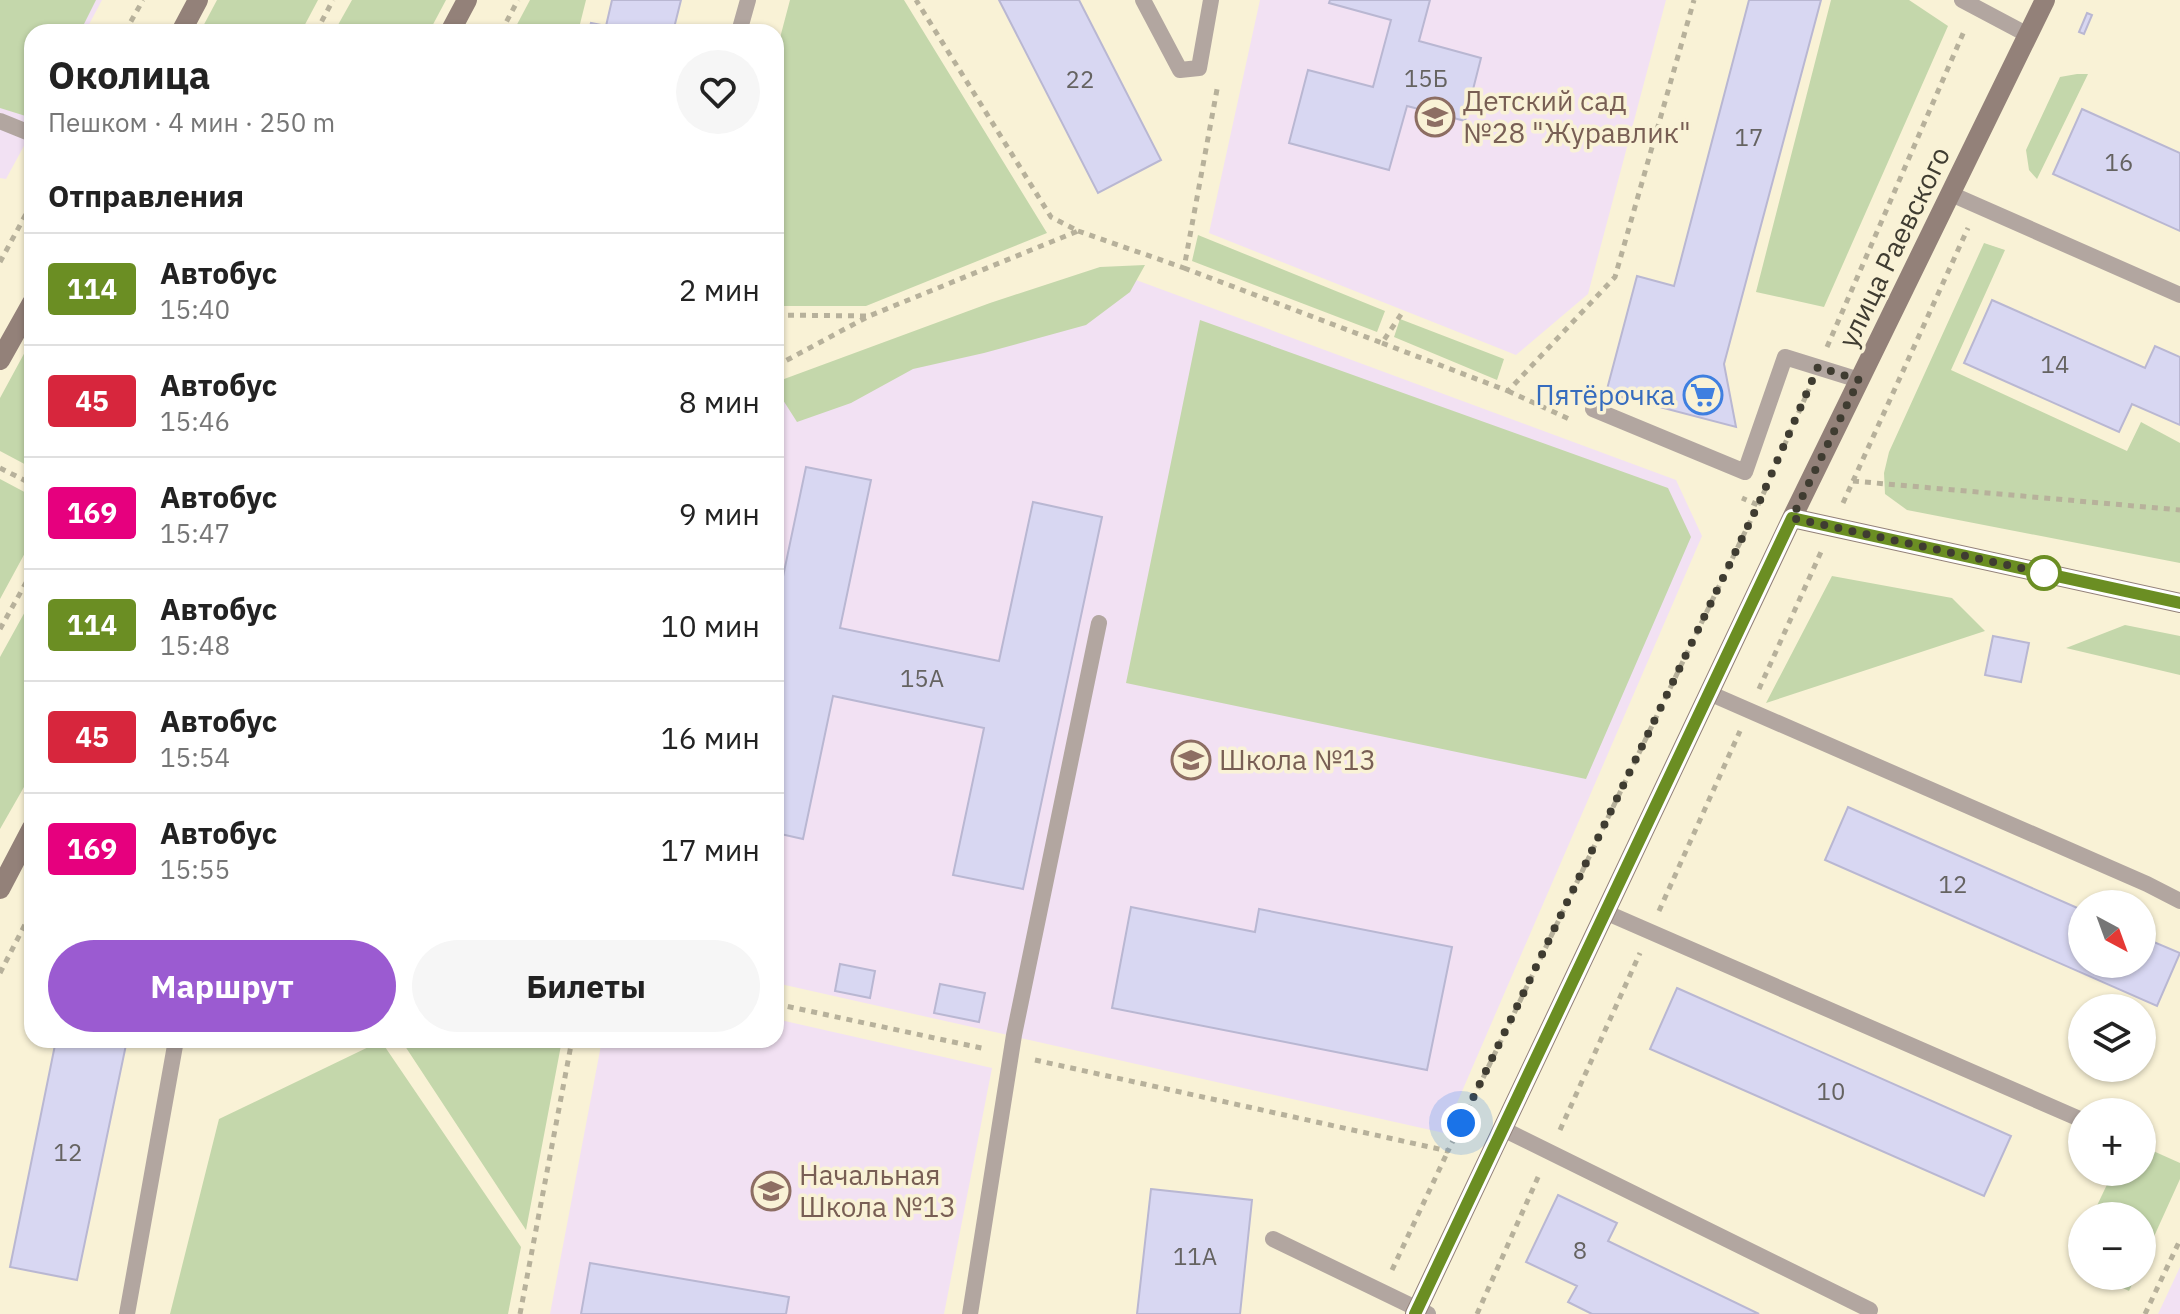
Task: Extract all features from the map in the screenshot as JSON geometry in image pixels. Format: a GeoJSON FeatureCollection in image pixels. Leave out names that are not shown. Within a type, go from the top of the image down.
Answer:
{"type":"FeatureCollection","features":[{"type":"Feature","properties":{"kind":"main road"},"geometry":{"type":"LineString","coordinates":[[185,24],[198,0]]}},
{"type":"Feature","properties":{"kind":"main road"},"geometry":{"type":"LineString","coordinates":[[454,24],[467,0]]}},
{"type":"Feature","properties":{"kind":"main road","name":"улица Раевского"},"geometry":{"type":"LineString","coordinates":[[1420,1312],[1503,1129],[1792,518],[2045,0]]}},
{"type":"Feature","properties":{"kind":"main road"},"geometry":{"type":"LineString","coordinates":[[0,360],[24,317]]}},
{"type":"Feature","properties":{"kind":"main road"},"geometry":{"type":"LineString","coordinates":[[1792,518],[2180,603]]}},
{"type":"Feature","properties":{"kind":"main road"},"geometry":{"type":"LineString","coordinates":[[0,889],[24,853]]}},
{"type":"Feature","properties":{"kind":"lane"},"geometry":{"type":"LineString","coordinates":[[741,24],[748,0]]}},
{"type":"Feature","properties":{"kind":"lane"},"geometry":{"type":"LineString","coordinates":[[1143,0],[1180,70],[1199,68],[1211,0]]}},
{"type":"Feature","properties":{"kind":"lane"},"geometry":{"type":"LineString","coordinates":[[1968,4],[2028,35]]}},
{"type":"Feature","properties":{"kind":"lane"},"geometry":{"type":"LineString","coordinates":[[0,121],[24,131]]}},
{"type":"Feature","properties":{"kind":"lane"},"geometry":{"type":"LineString","coordinates":[[1951,194],[2180,295]]}},
{"type":"Feature","properties":{"kind":"lane"},"geometry":{"type":"LineString","coordinates":[[1593,409],[1745,472],[1785,357],[1859,380]]}},
{"type":"Feature","properties":{"kind":"lane"},"geometry":{"type":"LineString","coordinates":[[970,1314],[1011,1055],[1099,623]]}},
{"type":"Feature","properties":{"kind":"lane"},"geometry":{"type":"LineString","coordinates":[[1709,693],[2180,901]]}},
{"type":"Feature","properties":{"kind":"lane"},"geometry":{"type":"LineString","coordinates":[[1605,912],[2068,1114]]}},
{"type":"Feature","properties":{"kind":"lane"},"geometry":{"type":"LineString","coordinates":[[127,1314],[175,1048]]}},
{"type":"Feature","properties":{"kind":"lane"},"geometry":{"type":"LineString","coordinates":[[1503,1129],[1870,1310]]}},
{"type":"Feature","properties":{"kind":"lane"},"geometry":{"type":"LineString","coordinates":[[1273,1239],[1420,1312]]}},
{"type":"Feature","properties":{"kind":"path"},"geometry":{"type":"LineString","coordinates":[[130,24],[143,0]]}},
{"type":"Feature","properties":{"kind":"path"},"geometry":{"type":"LineString","coordinates":[[320,24],[333,0]]}},
{"type":"Feature","properties":{"kind":"path"},"geometry":{"type":"LineString","coordinates":[[505,24],[518,0]]}},
{"type":"Feature","properties":{"kind":"path"},"geometry":{"type":"LineString","coordinates":[[916,0],[1051,217],[1078,231],[1508,391],[1578,423]]}},
{"type":"Feature","properties":{"kind":"path"},"geometry":{"type":"LineString","coordinates":[[1508,391],[1615,277],[1694,0]]}},
{"type":"Feature","properties":{"kind":"path"},"geometry":{"type":"LineString","coordinates":[[1782,450],[1968,4]]}},
{"type":"Feature","properties":{"kind":"path"},"geometry":{"type":"LineString","coordinates":[[1184,268],[1220,74]]}},
{"type":"Feature","properties":{"kind":"path"},"geometry":{"type":"LineString","coordinates":[[1477,1314],[1979,206]]}},
{"type":"Feature","properties":{"kind":"path"},"geometry":{"type":"LineString","coordinates":[[0,262],[24,218]]}},
{"type":"Feature","properties":{"kind":"path"},"geometry":{"type":"LineString","coordinates":[[784,362],[869,316],[1078,231]]}},
{"type":"Feature","properties":{"kind":"path"},"geometry":{"type":"LineString","coordinates":[[1382,343],[1404,310]]}},
{"type":"Feature","properties":{"kind":"path"},"geometry":{"type":"LineString","coordinates":[[784,315],[869,316]]}},
{"type":"Feature","properties":{"kind":"path"},"geometry":{"type":"LineString","coordinates":[[0,468],[24,480]]}},
{"type":"Feature","properties":{"kind":"path"},"geometry":{"type":"LineString","coordinates":[[1382,1292],[1770,478]]}},
{"type":"Feature","properties":{"kind":"path"},"geometry":{"type":"LineString","coordinates":[[1853,481],[2180,510]]}},
{"type":"Feature","properties":{"kind":"path"},"geometry":{"type":"LineString","coordinates":[[1731,493],[1758,505]]}},
{"type":"Feature","properties":{"kind":"path"},"geometry":{"type":"LineString","coordinates":[[0,629],[24,586]]}},
{"type":"Feature","properties":{"kind":"path"},"geometry":{"type":"LineString","coordinates":[[0,973],[24,926]]}},
{"type":"Feature","properties":{"kind":"path"},"geometry":{"type":"LineString","coordinates":[[784,1006],[1448,1151]]}},
{"type":"Feature","properties":{"kind":"path"},"geometry":{"type":"LineString","coordinates":[[520,1314],[570,1048]]}},
{"type":"Feature","properties":{"kind":"path"},"geometry":{"type":"LineString","coordinates":[[2145,1314],[2180,1240]]}},
{"type":"Feature","properties":{"kind":"shaded area"},"geometry":{"type":"Polygon","coordinates":[[[0,0],[102,0],[89,24],[24,24],[24,146],[6,179],[0,178],[0,0]]]}},
{"type":"Feature","properties":{"kind":"shaded area","name":"Детский сад №28 \"Журавлик\""},"geometry":{"type":"Polygon","coordinates":[[[1260,0],[1666,0],[1588,294],[1516,355],[1209,233],[1260,0]]]}},
{"type":"Feature","properties":{"kind":"shaded area","name":"Школа №13"},"geometry":{"type":"Polygon","coordinates":[[[1109,270],[1676,480],[1702,536],[1444,1133],[784,985],[784,392],[1109,270]]]}},
{"type":"Feature","properties":{"kind":"shaded area","name":"Начальная Школа №13"},"geometry":{"type":"Polygon","coordinates":[[[784,1021],[992,1068],[944,1314],[550,1314],[600,1048],[784,1048],[784,1021]]]}},
{"type":"Feature","properties":{"kind":"shaded area"},"geometry":{"type":"Polygon","coordinates":[[[2180,1267],[2180,1314],[2158,1314],[2180,1267]]]}},
{"type":"Feature","properties":{"kind":"green space"},"geometry":{"type":"Polygon","coordinates":[[[0,0],[96,0],[84,24],[24,24],[24,116],[0,108],[0,0]]]}},
{"type":"Feature","properties":{"kind":"green space"},"geometry":{"type":"Polygon","coordinates":[[[217,0],[318,0],[305,24],[204,24],[217,0]]]}},
{"type":"Feature","properties":{"kind":"green space"},"geometry":{"type":"Polygon","coordinates":[[[352,0],[446,0],[433,24],[338,24],[352,0]]]}},
{"type":"Feature","properties":{"kind":"green space"},"geometry":{"type":"Polygon","coordinates":[[[530,0],[586,0],[580,24],[517,24],[530,0]]]}},
{"type":"Feature","properties":{"kind":"green space"},"geometry":{"type":"Polygon","coordinates":[[[790,0],[904,0],[1047,233],[866,306],[784,306],[784,24],[790,0]]]}},
{"type":"Feature","properties":{"kind":"green space"},"geometry":{"type":"Polygon","coordinates":[[[1831,0],[1909,0],[1948,26],[1824,307],[1756,292],[1831,0]]]}},
{"type":"Feature","properties":{"kind":"green space"},"geometry":{"type":"Polygon","coordinates":[[[2088,74],[2037,179],[2029,170],[2026,150],[2060,77],[2088,74]]]}},
{"type":"Feature","properties":{"kind":"green space"},"geometry":{"type":"Polygon","coordinates":[[[1198,235],[1385,311],[1377,332],[1192,261],[1198,235]]]}},
{"type":"Feature","properties":{"kind":"green space"},"geometry":{"type":"Polygon","coordinates":[[[1984,243],[2005,250],[1951,370],[2127,451],[2141,422],[2180,443],[2180,563],[1907,510],[1885,494],[1884,473],[1889,452],[1984,243]]]}},
{"type":"Feature","properties":{"kind":"green space"},"geometry":{"type":"Polygon","coordinates":[[[1145,265],[1130,292],[1086,325],[913,369],[851,403],[797,422],[784,402],[784,379],[990,303],[1100,267],[1145,265]]]}},
{"type":"Feature","properties":{"kind":"green space"},"geometry":{"type":"Polygon","coordinates":[[[1400,319],[1504,359],[1497,380],[1394,337],[1400,319]]]}},
{"type":"Feature","properties":{"kind":"green space"},"geometry":{"type":"Polygon","coordinates":[[[1200,320],[1668,488],[1691,537],[1586,779],[1126,683],[1200,320]]]}},
{"type":"Feature","properties":{"kind":"green space"},"geometry":{"type":"Polygon","coordinates":[[[24,354],[24,464],[0,451],[0,398],[24,354]]]}},
{"type":"Feature","properties":{"kind":"green space"},"geometry":{"type":"Polygon","coordinates":[[[0,479],[24,492],[24,555],[0,599],[0,479]]]}},
{"type":"Feature","properties":{"kind":"green space"},"geometry":{"type":"Polygon","coordinates":[[[1832,576],[1952,598],[1985,631],[1766,703],[1832,576]]]}},
{"type":"Feature","properties":{"kind":"green space"},"geometry":{"type":"Polygon","coordinates":[[[24,614],[24,787],[0,829],[0,657],[24,614]]]}},
{"type":"Feature","properties":{"kind":"green space"},"geometry":{"type":"Polygon","coordinates":[[[2125,625],[2180,636],[2180,675],[2066,648],[2125,625]]]}},
{"type":"Feature","properties":{"kind":"green space"},"geometry":{"type":"Polygon","coordinates":[[[366,1048],[386,1048],[521,1247],[508,1314],[170,1314],[219,1119],[366,1048]]]}},
{"type":"Feature","properties":{"kind":"green space"},"geometry":{"type":"Polygon","coordinates":[[[406,1048],[560,1048],[526,1230],[406,1048]]]}},
{"type":"Feature","properties":{"kind":"green space"},"geometry":{"type":"Polygon","coordinates":[[[2156,1152],[2180,1163],[2180,1179],[2156,1232],[2156,1202],[2099,1202],[2106,1186],[2156,1186],[2156,1152]]]}},
{"type":"Feature","properties":{"kind":"building"},"geometry":{"type":"Polygon","coordinates":[[[612,0],[681,0],[675,24],[606,24],[612,0]]]}},
{"type":"Feature","properties":{"kind":"building"},"geometry":{"type":"Polygon","coordinates":[[[999,0],[1079,0],[1161,160],[1098,193],[999,0]]]}},
{"type":"Feature","properties":{"kind":"building"},"geometry":{"type":"Polygon","coordinates":[[[1330,0],[1430,0],[1419,41],[1481,58],[1465,121],[1407,106],[1389,170],[1289,143],[1308,70],[1373,87],[1391,20],[1329,3],[1330,0]]]}},
{"type":"Feature","properties":{"kind":"building"},"geometry":{"type":"Polygon","coordinates":[[[1749,0],[1821,0],[1724,364],[1736,427],[1606,393],[1637,276],[1674,286],[1749,0]]]}},
{"type":"Feature","properties":{"kind":"building"},"geometry":{"type":"Polygon","coordinates":[[[2087,13],[2092,15],[2084,34],[2079,32],[2087,13]]]}},
{"type":"Feature","properties":{"kind":"building"},"geometry":{"type":"Polygon","coordinates":[[[2082,109],[2180,153],[2180,231],[2053,174],[2082,109]]]}},
{"type":"Feature","properties":{"kind":"building"},"geometry":{"type":"Polygon","coordinates":[[[1992,300],[2145,368],[2155,346],[2180,357],[2180,425],[2132,404],[2119,432],[1964,363],[1992,300]]]}},
{"type":"Feature","properties":{"kind":"building"},"geometry":{"type":"Polygon","coordinates":[[[806,467],[871,480],[840,628],[999,661],[1033,502],[1102,517],[1023,889],[953,875],[984,728],[833,696],[803,839],[784,835],[784,572],[806,467]]]}},
{"type":"Feature","properties":{"kind":"building"},"geometry":{"type":"Polygon","coordinates":[[[1993,636],[2029,643],[2021,682],[1985,675],[1993,636]]]}},
{"type":"Feature","properties":{"kind":"building"},"geometry":{"type":"Polygon","coordinates":[[[1848,807],[2068,904],[2068,967],[1825,860],[1848,807]]]}},
{"type":"Feature","properties":{"kind":"building"},"geometry":{"type":"Polygon","coordinates":[[[1131,907],[1255,932],[1259,909],[1452,947],[1427,1070],[1112,1008],[1131,907]]]}},
{"type":"Feature","properties":{"kind":"building"},"geometry":{"type":"Polygon","coordinates":[[[2156,943],[2180,953],[2157,1006],[2156,994],[2130,994],[2093,978],[2156,978],[2156,943]]]}},
{"type":"Feature","properties":{"kind":"building"},"geometry":{"type":"Polygon","coordinates":[[[840,964],[875,971],[870,998],[835,991],[840,964]]]}},
{"type":"Feature","properties":{"kind":"building"},"geometry":{"type":"Polygon","coordinates":[[[940,984],[985,993],[979,1022],[934,1013],[940,984]]]}},
{"type":"Feature","properties":{"kind":"building"},"geometry":{"type":"Polygon","coordinates":[[[1677,988],[2011,1136],[1984,1196],[1650,1049],[1677,988]]]}},
{"type":"Feature","properties":{"kind":"building"},"geometry":{"type":"Polygon","coordinates":[[[54,1048],[125,1048],[77,1280],[10,1267],[54,1048]]]}},
{"type":"Feature","properties":{"kind":"building"},"geometry":{"type":"Polygon","coordinates":[[[1151,1189],[1252,1200],[1240,1314],[1137,1314],[1151,1189]]]}},
{"type":"Feature","properties":{"kind":"building"},"geometry":{"type":"Polygon","coordinates":[[[1558,1195],[1617,1223],[1608,1241],[1759,1314],[1592,1314],[1568,1302],[1577,1286],[1526,1262],[1558,1195]]]}},
{"type":"Feature","properties":{"kind":"building"},"geometry":{"type":"Polygon","coordinates":[[[590,1263],[789,1297],[786,1314],[581,1314],[590,1263]]]}},
{"type":"Feature","properties":{"kind":"bus line","name":"114"},"geometry":{"type":"LineString","coordinates":[[1415,1314],[1792,518],[2180,603]]}},
{"type":"Feature","properties":{"kind":"place","name":"Детский сад №28 \"Журавлик\""},"geometry":{"type":"Point","coordinates":[1435,117]}},
{"type":"Feature","properties":{"kind":"place","name":"Пятёрочка"},"geometry":{"type":"Point","coordinates":[1703,395]}},
{"type":"Feature","properties":{"kind":"place","name":"Школа №13"},"geometry":{"type":"Point","coordinates":[1191,760]}},
{"type":"Feature","properties":{"kind":"place","name":"Начальная Школа №13"},"geometry":{"type":"Point","coordinates":[771,1191]}},
{"type":"Feature","properties":{"kind":"route"},"geometry":{"type":"LineString","coordinates":[[1461,1123],[1758,505],[1818,367],[1859,380],[1792,518],[2044,573]]}}]}
